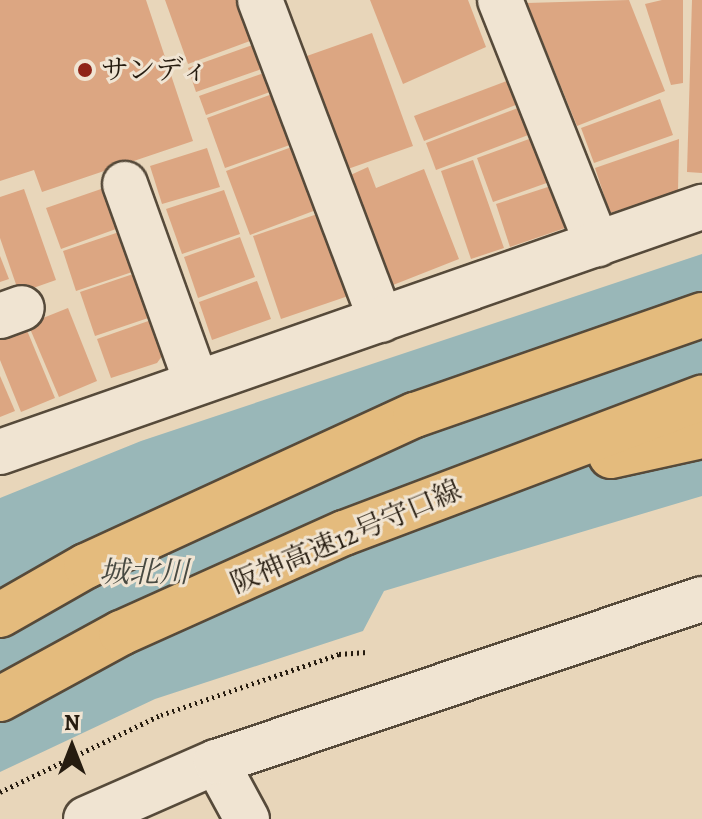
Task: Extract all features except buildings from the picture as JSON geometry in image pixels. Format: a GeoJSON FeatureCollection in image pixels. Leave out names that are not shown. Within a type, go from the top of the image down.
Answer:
{"type":"FeatureCollection","features":[{"type":"Feature","properties":{"kind":"highway"},"geometry":{"type":"LineString","coordinates":[[0,615],[181,520],[415,415],[702,315]]}},
{"type":"Feature","properties":{"kind":"highway","name":"阪神高速12号守口線"},"geometry":{"type":"LineString","coordinates":[[0,699],[121,633],[446,494],[702,398]]}},
{"type":"Feature","properties":{"kind":"highway"},"geometry":{"type":"LineString","coordinates":[[446,494],[702,436]]}},
{"type":"Feature","properties":{"kind":"street"},"geometry":{"type":"LineString","coordinates":[[260,0],[381,320]]}},
{"type":"Feature","properties":{"kind":"street"},"geometry":{"type":"LineString","coordinates":[[500,0],[597,244]]}},
{"type":"Feature","properties":{"kind":"street"},"geometry":{"type":"LineString","coordinates":[[125,184],[196,381]]}},
{"type":"Feature","properties":{"kind":"street"},"geometry":{"type":"LineString","coordinates":[[0,452],[196,381],[381,320],[702,207]]}},
{"type":"Feature","properties":{"kind":"street"},"geometry":{"type":"LineString","coordinates":[[86,819],[216,762],[702,599]]}},
{"type":"Feature","properties":{"kind":"street"},"geometry":{"type":"LineString","coordinates":[[216,762],[247,819]]}},
{"type":"Feature","properties":{"kind":"water","name":"城北川"},"geometry":{"type":"Polygon","coordinates":[[[702,254],[702,496],[384,591],[363,631],[155,699],[0,772],[0,498],[141,441],[702,254]]]}},
{"type":"Feature","properties":{"kind":"place","name":"サンディ"},"geometry":{"type":"Point","coordinates":[85,70]}}]}
